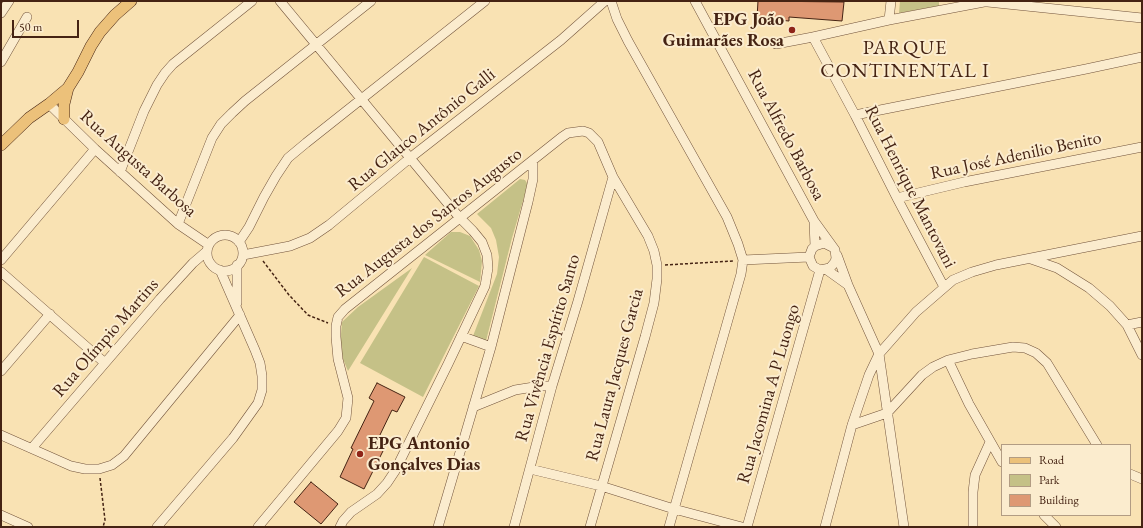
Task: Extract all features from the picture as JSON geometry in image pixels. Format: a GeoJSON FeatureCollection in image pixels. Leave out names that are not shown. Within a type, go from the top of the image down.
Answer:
{"type":"FeatureCollection","features":[{"type":"Feature","properties":{"kind":"main road"},"geometry":{"type":"LineString","coordinates":[[1,145],[29,118],[68,88],[100,32],[115,14],[131,1]]}},
{"type":"Feature","properties":{"kind":"main road"},"geometry":{"type":"LineString","coordinates":[[64,119],[64,104],[68,88]]}},
{"type":"Feature","properties":{"kind":"street"},"geometry":{"type":"LineString","coordinates":[[1,13],[9,1]]}},
{"type":"Feature","properties":{"kind":"street"},"geometry":{"type":"LineString","coordinates":[[120,172],[144,112],[157,84],[165,73],[173,64],[252,1]]}},
{"type":"Feature","properties":{"kind":"street"},"geometry":{"type":"LineString","coordinates":[[280,1],[363,99],[410,158],[482,242],[487,255],[488,268],[485,286],[391,477],[377,494],[351,512],[340,527]]}},
{"type":"Feature","properties":{"kind":"street"},"geometry":{"type":"LineString","coordinates":[[178,224],[212,138],[221,124],[232,113],[371,1]]}},
{"type":"Feature","properties":{"kind":"street"},"geometry":{"type":"LineString","coordinates":[[239,242],[249,227],[276,176],[288,158],[485,1]]}},
{"type":"Feature","properties":{"kind":"street","name":"Rua Glauco Antônio Galli"},"geometry":{"type":"LineString","coordinates":[[243,255],[290,246],[310,238],[329,225],[410,158],[561,40],[606,1]]}},
{"type":"Feature","properties":{"kind":"street"},"geometry":{"type":"LineString","coordinates":[[611,1],[617,19],[628,41],[727,217],[743,260],[735,296],[669,527]]}},
{"type":"Feature","properties":{"kind":"street","name":"Rua Alfredo Barbosa"},"geometry":{"type":"LineString","coordinates":[[695,1],[814,221],[834,251],[879,354],[904,527]]}},
{"type":"Feature","properties":{"kind":"street"},"geometry":{"type":"LineString","coordinates":[[889,20],[891,1]]}},
{"type":"Feature","properties":{"kind":"street"},"geometry":{"type":"LineString","coordinates":[[776,44],[980,1],[1142,18]]}},
{"type":"Feature","properties":{"kind":"street"},"geometry":{"type":"LineString","coordinates":[[1,62],[27,17]]}},
{"type":"Feature","properties":{"kind":"street","name":"Rua Henrique Mantovani"},"geometry":{"type":"LineString","coordinates":[[813,37],[944,287]]}},
{"type":"Feature","properties":{"kind":"street"},"geometry":{"type":"LineString","coordinates":[[855,115],[1142,57]]}},
{"type":"Feature","properties":{"kind":"street","name":"Rua Augusta Barbosa"},"geometry":{"type":"LineString","coordinates":[[49,104],[120,172],[178,224],[208,248]]}},
{"type":"Feature","properties":{"kind":"street","name":"Rua Augusta dos Santos Augusto"},"geometry":{"type":"LineString","coordinates":[[258,527],[338,432],[346,418],[348,398],[338,359],[336,326],[338,317],[345,309],[463,221],[568,133],[583,131]]}},
{"type":"Feature","properties":{"kind":"street","name":"Rua Laura Jacques Garcia"},"geometry":{"type":"LineString","coordinates":[[583,131],[589,133],[598,142],[613,177],[648,236],[654,251],[657,265],[654,302],[590,527]]}},
{"type":"Feature","properties":{"kind":"street","name":"Rua José Adenilio Benito"},"geometry":{"type":"LineString","coordinates":[[897,198],[964,182],[1142,147]]}},
{"type":"Feature","properties":{"kind":"street"},"geometry":{"type":"LineString","coordinates":[[1,260],[95,149]]}},
{"type":"Feature","properties":{"kind":"street"},"geometry":{"type":"LineString","coordinates":[[438,527],[490,347],[528,202],[533,180],[533,161]]}},
{"type":"Feature","properties":{"kind":"street","name":"Rua Vivência Espírito Santo"},"geometry":{"type":"LineString","coordinates":[[514,527],[552,386],[613,177]]}},
{"type":"Feature","properties":{"kind":"street","name":"Rua Alfredo Barbosa"},"geometry":{"type":"LineString","coordinates":[[814,221],[815,246]]}},
{"type":"Feature","properties":{"kind":"street"},"geometry":{"type":"LineString","coordinates":[[157,527],[233,438],[258,403],[262,390],[260,363],[239,310],[220,270],[211,263],[208,257],[208,248],[213,240],[223,235],[229,235],[242,246],[243,255],[237,266],[226,270],[220,270]]}},
{"type":"Feature","properties":{"kind":"street"},"geometry":{"type":"LineString","coordinates":[[825,527],[852,425],[869,375],[879,354],[916,312],[953,280],[972,272],[996,265],[1142,236]]}},
{"type":"Feature","properties":{"kind":"street"},"geometry":{"type":"LineString","coordinates":[[824,270],[835,262],[834,251],[824,243],[815,246],[810,253],[813,266],[824,270],[848,285]]}},
{"type":"Feature","properties":{"kind":"street","name":"Rua Olímpio Martins"},"geometry":{"type":"LineString","coordinates":[[32,448],[160,299],[208,248]]}},
{"type":"Feature","properties":{"kind":"street"},"geometry":{"type":"LineString","coordinates":[[743,260],[810,257]]}},
{"type":"Feature","properties":{"kind":"street"},"geometry":{"type":"LineString","coordinates":[[1030,259],[1057,268],[1089,288],[1110,306],[1127,325],[1142,355]]}},
{"type":"Feature","properties":{"kind":"street"},"geometry":{"type":"LineString","coordinates":[[1,435],[71,466],[85,469],[99,469],[112,465],[124,456],[239,310],[237,266]]}},
{"type":"Feature","properties":{"kind":"street","name":"Rua Jacomina A P Luongo"},"geometry":{"type":"LineString","coordinates":[[747,527],[824,270]]}},
{"type":"Feature","properties":{"kind":"street"},"geometry":{"type":"LineString","coordinates":[[1,272],[105,362]]}},
{"type":"Feature","properties":{"kind":"street"},"geometry":{"type":"LineString","coordinates":[[1,371],[50,314]]}},
{"type":"Feature","properties":{"kind":"street"},"geometry":{"type":"LineString","coordinates":[[1127,325],[1142,322]]}},
{"type":"Feature","properties":{"kind":"street"},"geometry":{"type":"LineString","coordinates":[[461,336],[490,347]]}},
{"type":"Feature","properties":{"kind":"street"},"geometry":{"type":"LineString","coordinates":[[852,425],[887,413],[922,375],[933,366],[948,360],[972,354],[1013,347],[1025,348],[1036,353],[1047,363],[1096,444]]}},
{"type":"Feature","properties":{"kind":"street"},"geometry":{"type":"LineString","coordinates":[[948,360],[969,404],[1001,460]]}},
{"type":"Feature","properties":{"kind":"street"},"geometry":{"type":"LineString","coordinates":[[473,407],[515,390],[540,386],[552,386]]}},
{"type":"Feature","properties":{"kind":"street"},"geometry":{"type":"LineString","coordinates":[[973,527],[973,492],[975,475],[990,442]]}},
{"type":"Feature","properties":{"kind":"street"},"geometry":{"type":"LineString","coordinates":[[530,469],[601,486],[674,509],[742,527]]}},
{"type":"Feature","properties":{"kind":"street"},"geometry":{"type":"LineString","coordinates":[[1131,474],[1142,479]]}},
{"type":"Feature","properties":{"kind":"street"},"geometry":{"type":"LineString","coordinates":[[1,515],[28,527]]}},
{"type":"Feature","properties":{"kind":"street"},"geometry":{"type":"LineString","coordinates":[[1045,516],[1056,527]]}},
{"type":"Feature","properties":{"kind":"path"},"geometry":{"type":"LineString","coordinates":[[258,252],[267,267],[288,295],[308,315],[336,326]]}},
{"type":"Feature","properties":{"kind":"path"},"geometry":{"type":"LineString","coordinates":[[657,265],[743,260]]}},
{"type":"Feature","properties":{"kind":"path"},"geometry":{"type":"LineString","coordinates":[[99,469],[105,520],[103,527]]}},
{"type":"Feature","properties":{"kind":"green space"},"geometry":{"type":"Polygon","coordinates":[[[900,1],[939,1],[939,6],[899,13],[900,1]]]}},
{"type":"Feature","properties":{"kind":"green space"},"geometry":{"type":"Polygon","coordinates":[[[520,179],[525,180],[527,187],[512,238],[486,341],[473,336],[497,274],[499,257],[496,240],[491,228],[477,214],[520,179]]]}},
{"type":"Feature","properties":{"kind":"green space"},"geometry":{"type":"Polygon","coordinates":[[[451,232],[460,232],[470,236],[479,250],[482,261],[480,282],[425,255],[451,232]]]}},
{"type":"Feature","properties":{"kind":"green space"},"geometry":{"type":"Polygon","coordinates":[[[424,257],[479,286],[423,397],[360,363],[424,257]]]}},
{"type":"Feature","properties":{"kind":"green space"},"geometry":{"type":"Polygon","coordinates":[[[412,268],[348,371],[340,346],[342,322],[358,307],[412,268]]]}},
{"type":"Feature","properties":{"kind":"building"},"geometry":{"type":"Polygon","coordinates":[[[758,1],[844,2],[842,21],[789,17],[789,21],[757,18],[758,1]]]}},
{"type":"Feature","properties":{"kind":"building"},"geometry":{"type":"Polygon","coordinates":[[[377,383],[405,397],[397,412],[392,410],[378,439],[387,443],[364,489],[340,477],[353,449],[351,448],[374,401],[369,398],[377,383]]]}},
{"type":"Feature","properties":{"kind":"building"},"geometry":{"type":"Polygon","coordinates":[[[311,482],[338,504],[321,524],[294,502],[311,482]]]}},
{"type":"Feature","properties":{"kind":"place","name":"EPG João Guimarães Rosa"},"geometry":{"type":"Point","coordinates":[792,30]}},
{"type":"Feature","properties":{"kind":"place","name":"EPG Antonio Gonçalves Dias"},"geometry":{"type":"Point","coordinates":[360,454]}},
{"type":"Feature","properties":{"kind":"district","name":"PARQUE CONTINENTAL I"},"geometry":{"type":"Point","coordinates":[905,60]}}]}
